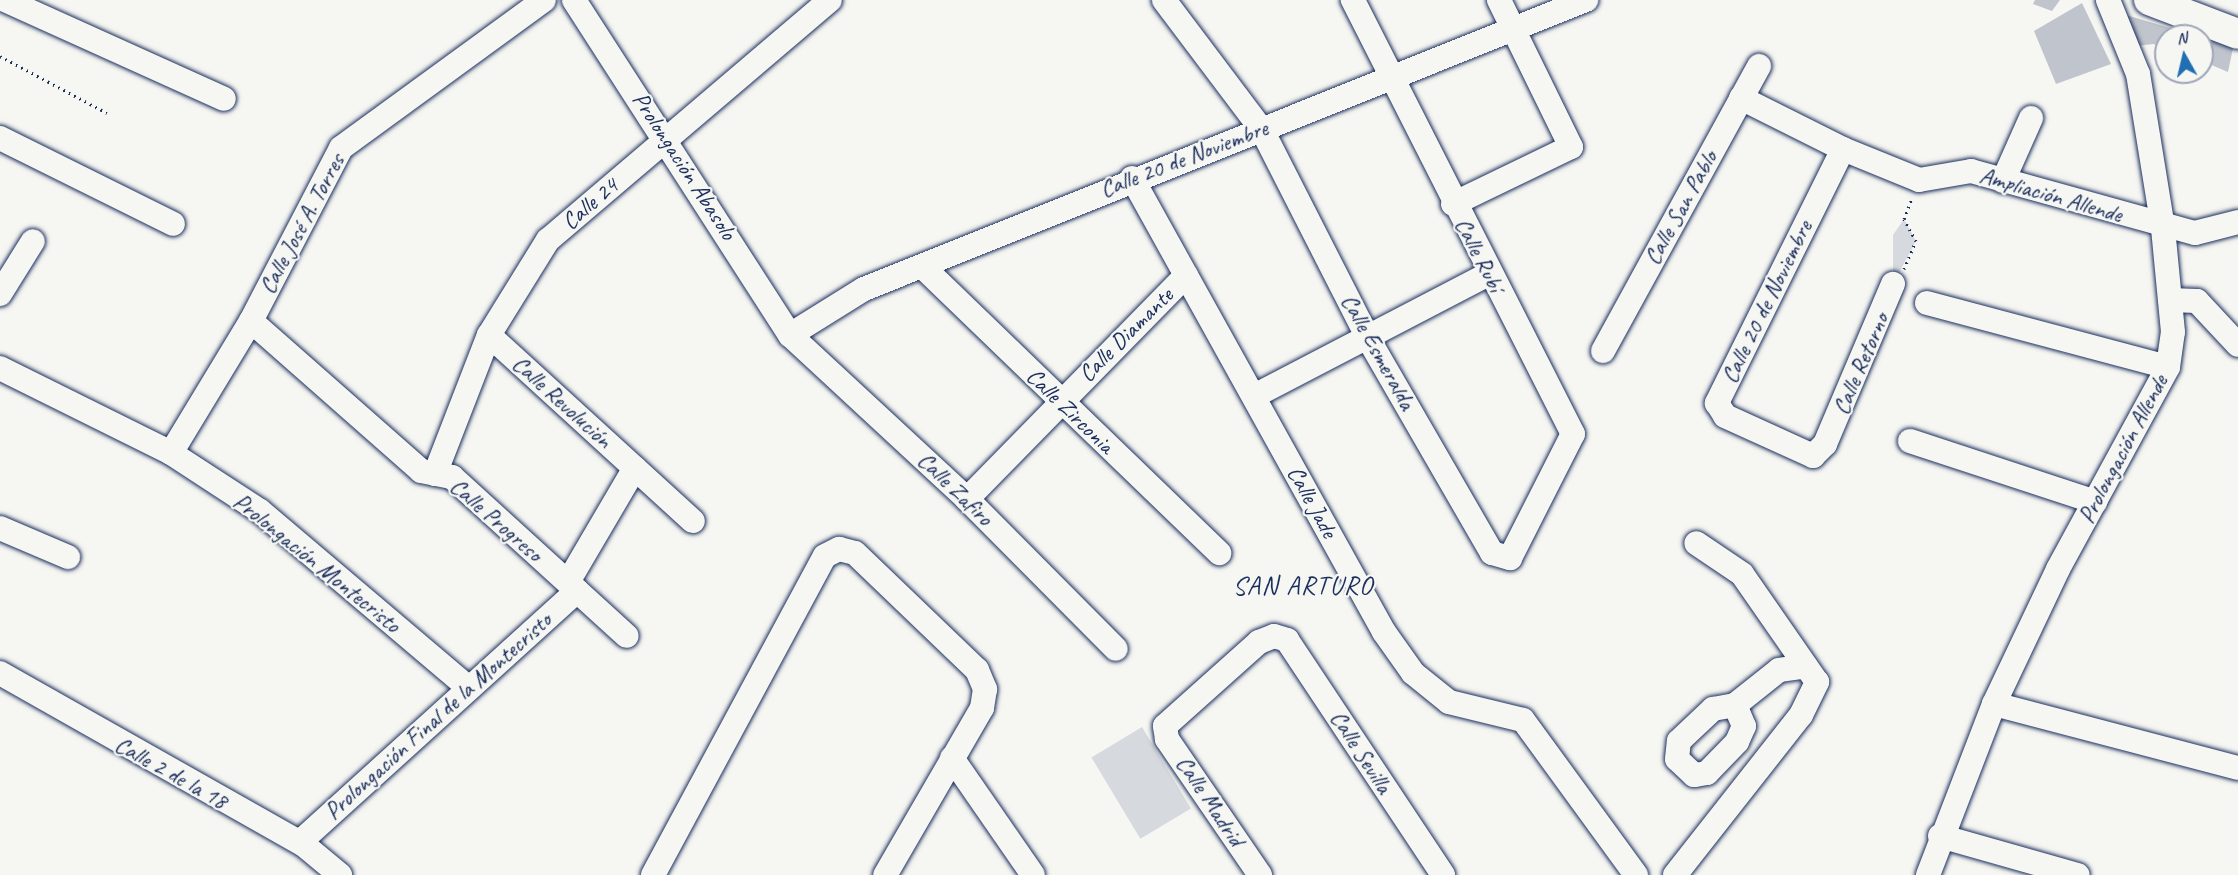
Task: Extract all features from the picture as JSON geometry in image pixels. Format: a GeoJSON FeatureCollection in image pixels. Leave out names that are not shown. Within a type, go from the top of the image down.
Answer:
{"type":"FeatureCollection","features":[{"type":"Feature","properties":{"kind":"main road"},"geometry":{"type":"LineString","coordinates":[[2149,0],[2238,34]]}},
{"type":"Feature","properties":{"kind":"street"},"geometry":{"type":"LineString","coordinates":[[5,0],[224,99]]}},
{"type":"Feature","properties":{"kind":"street","name":"Calle José A. Torres"},"geometry":{"type":"LineString","coordinates":[[171,453],[251,321],[341,148],[544,0]]}},
{"type":"Feature","properties":{"kind":"street","name":"Prolongación Abasolo"},"geometry":{"type":"LineString","coordinates":[[574,0],[667,138],[790,335]]}},
{"type":"Feature","properties":{"kind":"street","name":"Calle 24"},"geometry":{"type":"LineString","coordinates":[[435,474],[489,335],[548,240],[830,0]]}},
{"type":"Feature","properties":{"kind":"street","name":"Calle Esmeralda"},"geometry":{"type":"LineString","coordinates":[[1164,0],[1262,129],[1369,340],[1492,554],[1510,558]]}},
{"type":"Feature","properties":{"kind":"street","name":"Calle Rubí"},"geometry":{"type":"LineString","coordinates":[[1353,0],[1488,274],[1573,434],[1510,558]]}},
{"type":"Feature","properties":{"kind":"street"},"geometry":{"type":"LineString","coordinates":[[1453,204],[1570,147],[1499,0]]}},
{"type":"Feature","properties":{"kind":"street","name":"Calle 20 de Noviembre"},"geometry":{"type":"LineString","coordinates":[[790,335],[864,289],[923,267],[1132,178],[1262,129],[1390,76],[1513,31],[1586,0]]}},
{"type":"Feature","properties":{"kind":"street","name":"Prolongación Allende"},"geometry":{"type":"LineString","coordinates":[[1928,875],[1940,836],[1994,704],[2095,502],[2168,366],[2170,300],[2163,228],[2138,74],[2108,0]]}},
{"type":"Feature","properties":{"kind":"street","name":"Calle San Pablo"},"geometry":{"type":"LineString","coordinates":[[1603,351],[1759,66]]}},
{"type":"Feature","properties":{"kind":"street"},"geometry":{"type":"LineString","coordinates":[[1741,98],[1843,149],[1918,180]]}},
{"type":"Feature","properties":{"kind":"street"},"geometry":{"type":"LineString","coordinates":[[2003,181],[2031,118]]}},
{"type":"Feature","properties":{"kind":"street"},"geometry":{"type":"LineString","coordinates":[[0,138],[173,224]]}},
{"type":"Feature","properties":{"kind":"street","name":"Calle 20 de Noviembre"},"geometry":{"type":"LineString","coordinates":[[1826,444],[1813,456],[1725,416],[1717,403],[1843,149]]}},
{"type":"Feature","properties":{"kind":"street","name":"Ampliación Allende"},"geometry":{"type":"LineString","coordinates":[[1918,180],[1971,171],[2163,228],[2195,233],[2238,222]]}},
{"type":"Feature","properties":{"kind":"street","name":"Calle Jade"},"geometry":{"type":"LineString","coordinates":[[1132,178],[1384,632],[1413,673],[1449,702],[1523,720],[1636,875]]}},
{"type":"Feature","properties":{"kind":"street"},"geometry":{"type":"LineString","coordinates":[[0,294],[33,241]]}},
{"type":"Feature","properties":{"kind":"street","name":"Calle Zirconia"},"geometry":{"type":"LineString","coordinates":[[923,267],[1219,554]]}},
{"type":"Feature","properties":{"kind":"street"},"geometry":{"type":"LineString","coordinates":[[1254,396],[1369,340],[1488,274]]}},
{"type":"Feature","properties":{"kind":"street","name":"Calle Diamante"},"geometry":{"type":"LineString","coordinates":[[967,499],[1059,401],[1186,275]]}},
{"type":"Feature","properties":{"kind":"street","name":"Calle Retorno"},"geometry":{"type":"LineString","coordinates":[[1826,444],[1881,323],[1893,284]]}},
{"type":"Feature","properties":{"kind":"street"},"geometry":{"type":"LineString","coordinates":[[2170,300],[2196,301],[2238,345]]}},
{"type":"Feature","properties":{"kind":"street"},"geometry":{"type":"LineString","coordinates":[[1927,303],[2168,366]]}},
{"type":"Feature","properties":{"kind":"street","name":"Calle Progreso"},"geometry":{"type":"LineString","coordinates":[[251,321],[421,471],[452,477],[627,636]]}},
{"type":"Feature","properties":{"kind":"street","name":"Calle Revolución"},"geometry":{"type":"LineString","coordinates":[[489,335],[693,520]]}},
{"type":"Feature","properties":{"kind":"street","name":"Calle Zafiro"},"geometry":{"type":"LineString","coordinates":[[790,335],[967,499],[1116,649]]}},
{"type":"Feature","properties":{"kind":"street","name":"Prolongación Montecristo"},"geometry":{"type":"LineString","coordinates":[[0,369],[171,453],[260,511],[466,686]]}},
{"type":"Feature","properties":{"kind":"street"},"geometry":{"type":"LineString","coordinates":[[1910,441],[2095,502]]}},
{"type":"Feature","properties":{"kind":"street","name":"Prolongación Final de la Montecristo"},"geometry":{"type":"LineString","coordinates":[[300,842],[573,586],[635,468]]}},
{"type":"Feature","properties":{"kind":"street"},"geometry":{"type":"LineString","coordinates":[[0,528],[68,557]]}},
{"type":"Feature","properties":{"kind":"street"},"geometry":{"type":"LineString","coordinates":[[1676,875],[1801,715],[1817,682],[1742,574],[1696,543]]}},
{"type":"Feature","properties":{"kind":"street"},"geometry":{"type":"LineString","coordinates":[[653,875],[825,556],[839,549],[855,553],[976,670],[985,689],[982,708],[885,875]]}},
{"type":"Feature","properties":{"kind":"street","name":"Calle Sevilla"},"geometry":{"type":"LineString","coordinates":[[1165,726],[1259,642],[1274,636],[1287,640],[1443,875]]}},
{"type":"Feature","properties":{"kind":"street"},"geometry":{"type":"LineString","coordinates":[[1736,705],[1779,670],[1806,666]]}},
{"type":"Feature","properties":{"kind":"street","name":"Calle 2 de la 18"},"geometry":{"type":"LineString","coordinates":[[0,673],[300,842],[340,875]]}},
{"type":"Feature","properties":{"kind":"street"},"geometry":{"type":"LineString","coordinates":[[1994,704],[2238,768]]}},
{"type":"Feature","properties":{"kind":"street","name":"Calle Madrid"},"geometry":{"type":"LineString","coordinates":[[1165,726],[1167,739],[1260,875]]}},
{"type":"Feature","properties":{"kind":"street"},"geometry":{"type":"LineString","coordinates":[[952,758],[1033,875]]}},
{"type":"Feature","properties":{"kind":"street"},"geometry":{"type":"LineString","coordinates":[[1940,836],[2078,875]]}},
{"type":"Feature","properties":{"kind":"path"},"geometry":{"type":"LineString","coordinates":[[0,56],[107,113]]}},
{"type":"Feature","properties":{"kind":"path"},"geometry":{"type":"LineString","coordinates":[[1893,284],[1916,241],[1904,219],[1918,180]]}},
{"type":"Feature","properties":{"kind":"shaded area"},"geometry":{"type":"Polygon","coordinates":[[[1904,219],[1916,241],[1893,284],[1893,235],[1904,219]]]}},
{"type":"Feature","properties":{"kind":"shaded area"},"geometry":{"type":"Polygon","coordinates":[[[1142,727],[1191,808],[1140,839],[1091,757],[1142,727]]]}},
{"type":"Feature","properties":{"kind":"building"},"geometry":{"type":"Polygon","coordinates":[[[2035,0],[2060,0],[2052,11],[2033,4],[2035,0]]]}},
{"type":"Feature","properties":{"kind":"building"},"geometry":{"type":"Polygon","coordinates":[[[2082,3],[2111,64],[2056,84],[2034,31],[2082,3]]]}},
{"type":"Feature","properties":{"kind":"building"},"geometry":{"type":"Polygon","coordinates":[[[2119,13],[2156,24],[2154,24],[2154,44],[2134,46],[2119,13]]]}},
{"type":"Feature","properties":{"kind":"building"},"geometry":{"type":"Polygon","coordinates":[[[2214,41],[2233,48],[2228,72],[2214,66],[2214,41]]]}},
{"type":"Feature","properties":{"kind":"district","name":"SAN ARTURO"},"geometry":{"type":"Point","coordinates":[1303,586]}}]}
